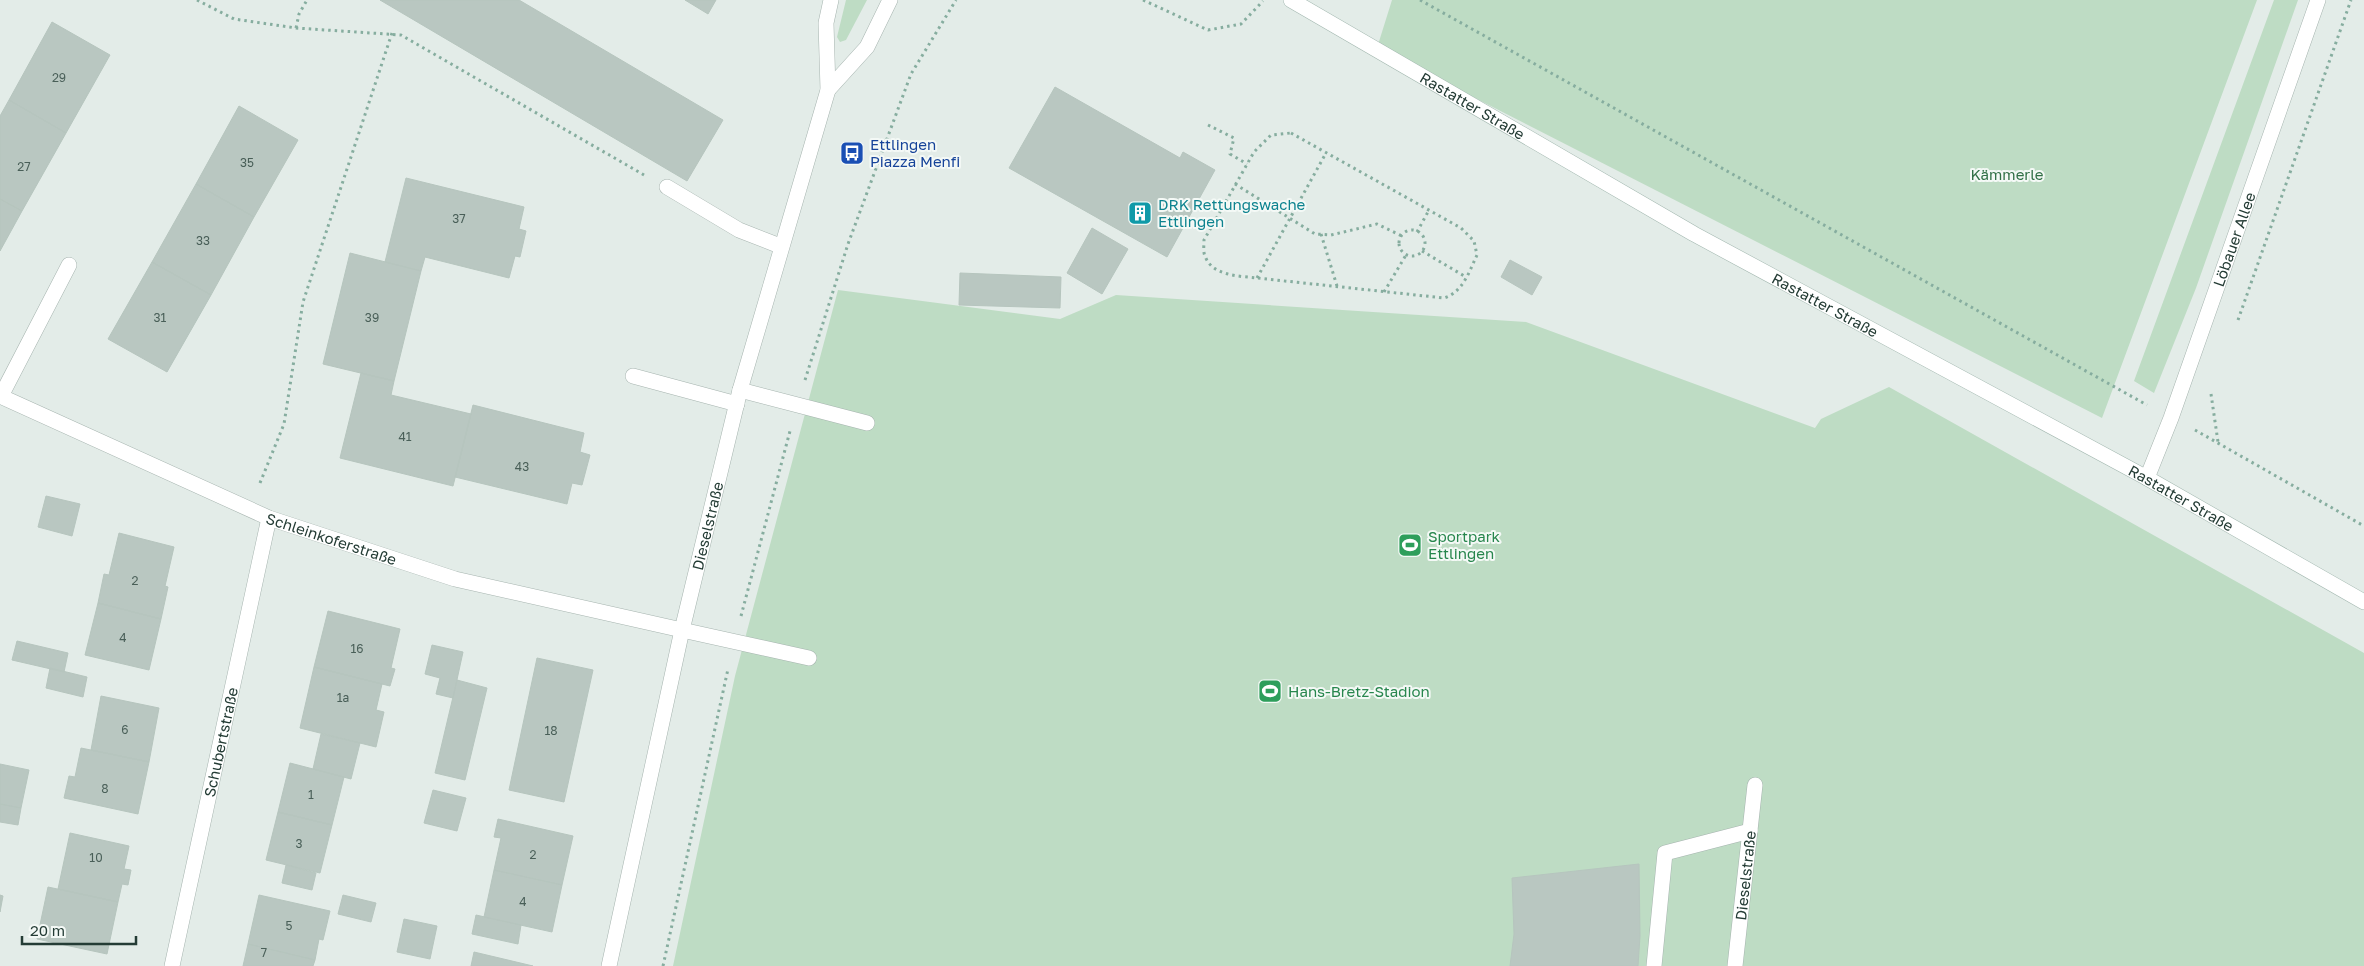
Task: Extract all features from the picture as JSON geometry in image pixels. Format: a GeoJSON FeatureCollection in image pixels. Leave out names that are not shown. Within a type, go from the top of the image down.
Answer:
{"type":"FeatureCollection","features":[{"type":"Feature","properties":{"kind":"street","name":"Dieselstraße"},"geometry":{"type":"LineString","coordinates":[[608,966],[682,630],[739,397],[780,246],[828,90],[826,23],[831,0]]}},
{"type":"Feature","properties":{"kind":"street","name":"Dieselstraße"},"geometry":{"type":"LineString","coordinates":[[828,90],[867,47],[890,0]]}},
{"type":"Feature","properties":{"kind":"street","name":"Rastatter Straße"},"geometry":{"type":"LineString","coordinates":[[1291,0],[1694,234],[2147,478],[2364,602]]}},
{"type":"Feature","properties":{"kind":"street","name":"Löbauer Allee"},"geometry":{"type":"LineString","coordinates":[[2147,478],[2172,418],[2318,0]]}},
{"type":"Feature","properties":{"kind":"street"},"geometry":{"type":"LineString","coordinates":[[666,187],[740,230],[780,246]]}},
{"type":"Feature","properties":{"kind":"street"},"geometry":{"type":"LineString","coordinates":[[0,396],[69,265]]}},
{"type":"Feature","properties":{"kind":"street"},"geometry":{"type":"LineString","coordinates":[[634,376],[739,397],[797,404],[867,423]]}},
{"type":"Feature","properties":{"kind":"street","name":"Schleinkoferstraße"},"geometry":{"type":"LineString","coordinates":[[0,396],[269,518],[455,579],[809,658]]}},
{"type":"Feature","properties":{"kind":"street","name":"Schubertstraße"},"geometry":{"type":"LineString","coordinates":[[172,966],[269,518]]}},
{"type":"Feature","properties":{"kind":"street","name":"Dieselstraße"},"geometry":{"type":"LineString","coordinates":[[1735,966],[1755,785]]}},
{"type":"Feature","properties":{"kind":"street"},"geometry":{"type":"LineString","coordinates":[[1654,966],[1665,853],[1750,831]]}},
{"type":"Feature","properties":{"kind":"path"},"geometry":{"type":"LineString","coordinates":[[197,0],[234,19],[296,28],[401,34],[666,187]]}},
{"type":"Feature","properties":{"kind":"path"},"geometry":{"type":"LineString","coordinates":[[296,28],[299,14],[307,0]]}},
{"type":"Feature","properties":{"kind":"path"},"geometry":{"type":"LineString","coordinates":[[663,966],[734,640],[797,404],[848,244],[912,74],[956,0]]}},
{"type":"Feature","properties":{"kind":"path"},"geometry":{"type":"LineString","coordinates":[[1143,0],[1208,30],[1240,24],[1265,0]]}},
{"type":"Feature","properties":{"kind":"path"},"geometry":{"type":"LineString","coordinates":[[1420,0],[2364,526]]}},
{"type":"Feature","properties":{"kind":"path"},"geometry":{"type":"LineString","coordinates":[[2237,322],[2351,0]]}},
{"type":"Feature","properties":{"kind":"path"},"geometry":{"type":"LineString","coordinates":[[250,510],[284,424],[303,302],[392,33]]}},
{"type":"Feature","properties":{"kind":"path"},"geometry":{"type":"LineString","coordinates":[[1208,125],[1234,138],[1230,154],[1247,164]]}},
{"type":"Feature","properties":{"kind":"path"},"geometry":{"type":"LineString","coordinates":[[1292,133],[1326,152],[1461,228],[1474,241],[1477,255],[1454,295],[1444,298],[1384,292],[1230,275],[1215,269],[1205,256],[1204,240],[1254,152],[1271,135],[1292,133]]}},
{"type":"Feature","properties":{"kind":"path"},"geometry":{"type":"LineString","coordinates":[[1257,278],[1326,152]]}},
{"type":"Feature","properties":{"kind":"path"},"geometry":{"type":"LineString","coordinates":[[1235,184],[1316,234],[1331,235],[1377,224],[1402,236]]}},
{"type":"Feature","properties":{"kind":"path"},"geometry":{"type":"LineString","coordinates":[[1417,232],[1430,210]]}},
{"type":"Feature","properties":{"kind":"path"},"geometry":{"type":"LineString","coordinates":[[1409,231],[1417,232],[1424,240],[1422,251],[1416,256],[1406,255],[1399,244],[1402,236],[1409,231]]}},
{"type":"Feature","properties":{"kind":"path"},"geometry":{"type":"LineString","coordinates":[[1321,234],[1337,286]]}},
{"type":"Feature","properties":{"kind":"path"},"geometry":{"type":"LineString","coordinates":[[1422,251],[1466,277]]}},
{"type":"Feature","properties":{"kind":"path"},"geometry":{"type":"LineString","coordinates":[[1384,292],[1406,255]]}},
{"type":"Feature","properties":{"kind":"path"},"geometry":{"type":"LineString","coordinates":[[2214,387],[2211,396],[2218,443]]}},
{"type":"Feature","properties":{"kind":"green space"},"geometry":{"type":"Polygon","coordinates":[[[846,0],[867,0],[846,40],[840,42],[837,37],[846,0]]]}},
{"type":"Feature","properties":{"kind":"green space","name":"Kämmerle"},"geometry":{"type":"Polygon","coordinates":[[[1392,0],[2257,0],[2102,418],[1377,48],[1392,0]]]}},
{"type":"Feature","properties":{"kind":"green space"},"geometry":{"type":"Polygon","coordinates":[[[2274,0],[2298,0],[2196,288],[2154,393],[2134,381],[2274,0]]]}},
{"type":"Feature","properties":{"kind":"green space","name":"Sportpark Ettlingen"},"geometry":{"type":"Polygon","coordinates":[[[838,290],[1060,319],[1116,295],[1526,322],[1815,428],[1821,419],[1889,387],[2364,653],[2364,966],[673,966],[735,676],[838,290]]]}},
{"type":"Feature","properties":{"kind":"building"},"geometry":{"type":"Polygon","coordinates":[[[380,0],[519,0],[723,120],[687,181],[380,0]]]}},
{"type":"Feature","properties":{"kind":"building"},"geometry":{"type":"Polygon","coordinates":[[[685,0],[716,0],[708,14],[685,0]]]}},
{"type":"Feature","properties":{"kind":"building"},"geometry":{"type":"Polygon","coordinates":[[[52,22],[110,55],[66,133],[9,100],[52,22]]]}},
{"type":"Feature","properties":{"kind":"building","name":"DRK Rettungswache Ettlingen"},"geometry":{"type":"Polygon","coordinates":[[[1055,87],[1180,158],[1183,152],[1215,170],[1167,257],[1009,168],[1055,87]]]}},
{"type":"Feature","properties":{"kind":"building"},"geometry":{"type":"Polygon","coordinates":[[[9,100],[66,133],[22,211],[0,199],[0,116],[9,100]]]}},
{"type":"Feature","properties":{"kind":"building"},"geometry":{"type":"Polygon","coordinates":[[[239,106],[298,140],[254,217],[196,184],[239,106]]]}},
{"type":"Feature","properties":{"kind":"building"},"geometry":{"type":"Polygon","coordinates":[[[406,178],[524,207],[519,229],[526,231],[520,257],[515,256],[509,278],[425,257],[421,271],[385,262],[406,178]]]}},
{"type":"Feature","properties":{"kind":"building"},"geometry":{"type":"Polygon","coordinates":[[[196,184],[254,217],[211,295],[152,262],[196,184]]]}},
{"type":"Feature","properties":{"kind":"building"},"geometry":{"type":"Polygon","coordinates":[[[0,199],[22,211],[0,251],[0,199]]]}},
{"type":"Feature","properties":{"kind":"building"},"geometry":{"type":"Polygon","coordinates":[[[1092,228],[1128,249],[1102,294],[1067,273],[1092,228]]]}},
{"type":"Feature","properties":{"kind":"building"},"geometry":{"type":"Polygon","coordinates":[[[350,253],[421,271],[394,381],[323,364],[350,253]]]}},
{"type":"Feature","properties":{"kind":"building"},"geometry":{"type":"Polygon","coordinates":[[[1510,260],[1542,277],[1532,295],[1501,277],[1510,260]]]}},
{"type":"Feature","properties":{"kind":"building"},"geometry":{"type":"Polygon","coordinates":[[[152,262],[211,295],[167,372],[108,339],[152,262]]]}},
{"type":"Feature","properties":{"kind":"building"},"geometry":{"type":"Polygon","coordinates":[[[960,273],[1061,277],[1060,308],[959,305],[960,273]]]}},
{"type":"Feature","properties":{"kind":"building"},"geometry":{"type":"Polygon","coordinates":[[[361,373],[394,381],[391,395],[471,414],[453,486],[340,458],[361,373]]]}},
{"type":"Feature","properties":{"kind":"building"},"geometry":{"type":"Polygon","coordinates":[[[473,405],[584,433],[580,452],[590,455],[582,485],[572,483],[567,504],[455,477],[473,405]]]}},
{"type":"Feature","properties":{"kind":"building"},"geometry":{"type":"Polygon","coordinates":[[[46,496],[80,504],[72,536],[38,527],[46,496]]]}},
{"type":"Feature","properties":{"kind":"building"},"geometry":{"type":"Polygon","coordinates":[[[119,533],[174,547],[165,586],[168,587],[161,619],[98,603],[104,574],[109,575],[119,533]]]}},
{"type":"Feature","properties":{"kind":"building"},"geometry":{"type":"Polygon","coordinates":[[[98,603],[161,619],[149,670],[85,655],[98,603]]]}},
{"type":"Feature","properties":{"kind":"building"},"geometry":{"type":"Polygon","coordinates":[[[328,611],[400,629],[391,668],[395,669],[390,686],[314,667],[328,611]]]}},
{"type":"Feature","properties":{"kind":"building"},"geometry":{"type":"Polygon","coordinates":[[[17,641],[68,653],[64,672],[12,660],[17,641]]]}},
{"type":"Feature","properties":{"kind":"building"},"geometry":{"type":"Polygon","coordinates":[[[432,645],[463,652],[453,698],[436,694],[440,678],[425,674],[432,645]]]}},
{"type":"Feature","properties":{"kind":"building"},"geometry":{"type":"Polygon","coordinates":[[[537,658],[593,670],[564,802],[509,790],[537,658]]]}},
{"type":"Feature","properties":{"kind":"building"},"geometry":{"type":"Polygon","coordinates":[[[314,667],[382,684],[376,710],[384,712],[376,747],[300,728],[314,667]]]}},
{"type":"Feature","properties":{"kind":"building"},"geometry":{"type":"Polygon","coordinates":[[[50,668],[87,677],[83,697],[46,688],[50,668]]]}},
{"type":"Feature","properties":{"kind":"building"},"geometry":{"type":"Polygon","coordinates":[[[457,680],[487,688],[465,780],[435,773],[457,680]]]}},
{"type":"Feature","properties":{"kind":"building"},"geometry":{"type":"Polygon","coordinates":[[[101,696],[159,708],[149,762],[91,750],[101,696]]]}},
{"type":"Feature","properties":{"kind":"building"},"geometry":{"type":"Polygon","coordinates":[[[321,734],[360,743],[351,779],[313,769],[321,734]]]}},
{"type":"Feature","properties":{"kind":"building"},"geometry":{"type":"Polygon","coordinates":[[[81,748],[149,762],[138,814],[64,798],[69,776],[75,777],[81,748]]]}},
{"type":"Feature","properties":{"kind":"building"},"geometry":{"type":"Polygon","coordinates":[[[290,763],[344,777],[332,825],[278,812],[290,763]]]}},
{"type":"Feature","properties":{"kind":"building"},"geometry":{"type":"Polygon","coordinates":[[[0,764],[29,770],[21,808],[0,804],[0,764]]]}},
{"type":"Feature","properties":{"kind":"building"},"geometry":{"type":"Polygon","coordinates":[[[433,790],[466,798],[457,831],[424,823],[433,790]]]}},
{"type":"Feature","properties":{"kind":"building"},"geometry":{"type":"Polygon","coordinates":[[[0,804],[21,808],[18,825],[0,822],[0,804]]]}},
{"type":"Feature","properties":{"kind":"building"},"geometry":{"type":"Polygon","coordinates":[[[278,812],[332,825],[320,873],[266,860],[278,812]]]}},
{"type":"Feature","properties":{"kind":"building"},"geometry":{"type":"Polygon","coordinates":[[[498,819],[573,836],[562,885],[494,870],[501,838],[494,837],[498,819]]]}},
{"type":"Feature","properties":{"kind":"building"},"geometry":{"type":"Polygon","coordinates":[[[70,833],[129,846],[124,869],[131,870],[128,885],[122,884],[118,902],[58,889],[70,833]]]}},
{"type":"Feature","properties":{"kind":"building"},"geometry":{"type":"Polygon","coordinates":[[[1639,864],[1640,936],[1638,966],[1510,966],[1514,934],[1512,878],[1639,864]]]}},
{"type":"Feature","properties":{"kind":"building"},"geometry":{"type":"Polygon","coordinates":[[[286,865],[316,873],[312,890],[282,883],[286,865]]]}},
{"type":"Feature","properties":{"kind":"building"},"geometry":{"type":"Polygon","coordinates":[[[494,870],[562,885],[552,932],[484,917],[494,870]]]}},
{"type":"Feature","properties":{"kind":"building"},"geometry":{"type":"Polygon","coordinates":[[[48,887],[118,902],[107,954],[37,939],[48,887]]]}},
{"type":"Feature","properties":{"kind":"building"},"geometry":{"type":"Polygon","coordinates":[[[0,895],[3,896],[0,912],[0,895]]]}},
{"type":"Feature","properties":{"kind":"building"},"geometry":{"type":"Polygon","coordinates":[[[259,895],[330,911],[323,940],[319,939],[315,960],[248,944],[259,895]]]}},
{"type":"Feature","properties":{"kind":"building"},"geometry":{"type":"Polygon","coordinates":[[[343,895],[376,903],[371,922],[338,914],[343,895]]]}},
{"type":"Feature","properties":{"kind":"building"},"geometry":{"type":"Polygon","coordinates":[[[476,915],[521,925],[518,944],[472,934],[476,915]]]}},
{"type":"Feature","properties":{"kind":"building"},"geometry":{"type":"Polygon","coordinates":[[[404,919],[437,926],[430,959],[397,952],[404,919]]]}},
{"type":"Feature","properties":{"kind":"building"},"geometry":{"type":"Polygon","coordinates":[[[248,944],[315,960],[313,966],[243,966],[248,944]]]}},
{"type":"Feature","properties":{"kind":"building"},"geometry":{"type":"Polygon","coordinates":[[[474,952],[533,966],[471,966],[474,952]]]}},
{"type":"Feature","properties":{"kind":"place","name":"Ettlingen Piazza Menfi"},"geometry":{"type":"Point","coordinates":[852,153]}},
{"type":"Feature","properties":{"kind":"place","name":"DRK Rettungswache Ettlingen"},"geometry":{"type":"Point","coordinates":[1140,213]}},
{"type":"Feature","properties":{"kind":"place","name":"Sportpark Ettlingen"},"geometry":{"type":"Point","coordinates":[1410,545]}},
{"type":"Feature","properties":{"kind":"place","name":"Hans-Bretz-Stadion"},"geometry":{"type":"Point","coordinates":[1270,691]}}]}
